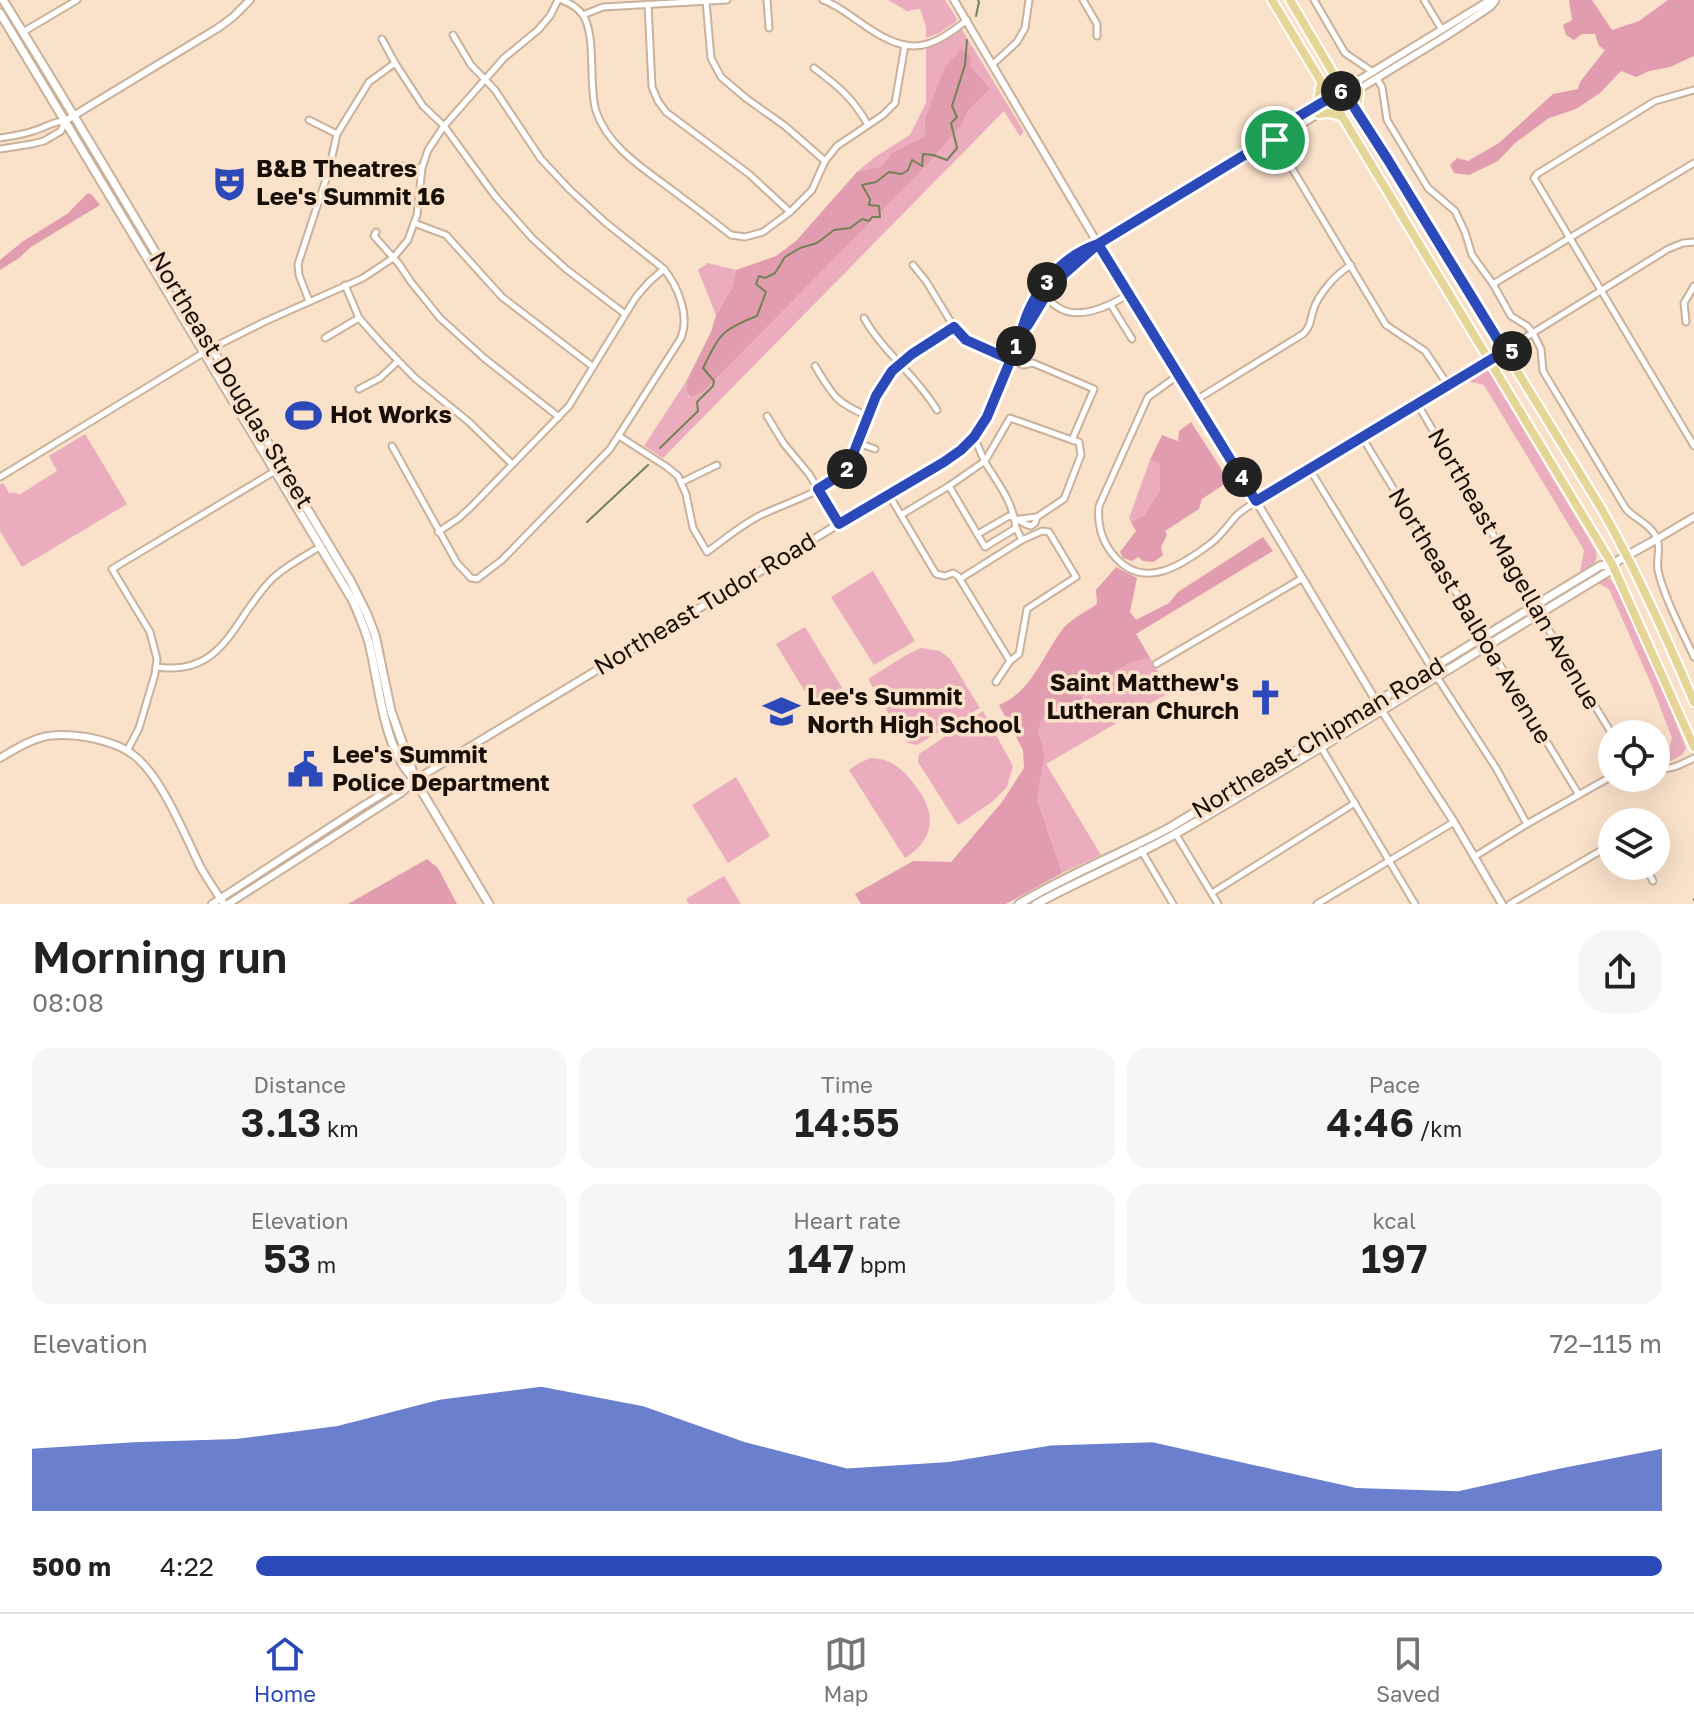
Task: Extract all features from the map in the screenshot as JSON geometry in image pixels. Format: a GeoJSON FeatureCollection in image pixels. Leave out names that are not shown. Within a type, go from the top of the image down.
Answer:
{"type":"FeatureCollection","features":[{"type":"Feature","properties":{"kind":"main road","name":"Northeast Douglas Street"},"geometry":{"type":"LineString","coordinates":[[3,0],[74,115],[275,471],[323,544]]}},
{"type":"Feature","properties":{"kind":"main road"},"geometry":{"type":"LineString","coordinates":[[1272,0],[1612,564],[1694,747]]}},
{"type":"Feature","properties":{"kind":"main road"},"geometry":{"type":"LineString","coordinates":[[1290,0],[1628,555],[1694,702]]}},
{"type":"Feature","properties":{"kind":"main road","name":"Northeast Douglas Street"},"geometry":{"type":"LineString","coordinates":[[0,13],[287,475],[363,624],[385,721],[404,768],[415,780],[489,904]]}},
{"type":"Feature","properties":{"kind":"main road"},"geometry":{"type":"LineString","coordinates":[[1335,77],[1358,86],[1357,110]]}},
{"type":"Feature","properties":{"kind":"main road"},"geometry":{"type":"LineString","coordinates":[[1321,82],[1317,110],[1342,117]]}},
{"type":"Feature","properties":{"kind":"main road"},"geometry":{"type":"LineString","coordinates":[[1498,340],[1515,344],[1511,354],[1513,364]]}},
{"type":"Feature","properties":{"kind":"main road"},"geometry":{"type":"LineString","coordinates":[[275,471],[282,470],[287,475]]}},
{"type":"Feature","properties":{"kind":"main road","name":"Northeast Chipman Road"},"geometry":{"type":"LineString","coordinates":[[1036,904],[1140,848],[1319,743],[1382,711],[1435,673],[1570,590],[1600,566],[1612,564],[1657,539]]}},
{"type":"Feature","properties":{"kind":"main road","name":"Northeast Chipman Road"},"geometry":{"type":"LineString","coordinates":[[1019,904],[1063,880],[1175,833],[1269,778],[1377,702],[1435,673]]}},
{"type":"Feature","properties":{"kind":"street"},"geometry":{"type":"LineString","coordinates":[[23,32],[77,0]]}},
{"type":"Feature","properties":{"kind":"street"},"geometry":{"type":"LineString","coordinates":[[0,138],[36,130],[55,121],[65,121],[218,28],[250,0]]}},
{"type":"Feature","properties":{"kind":"street"},"geometry":{"type":"LineString","coordinates":[[0,477],[208,351],[371,273],[393,258],[408,240],[417,215],[422,168],[428,150],[485,78],[538,30],[560,0],[583,15],[589,32],[595,109],[605,131],[624,153],[731,235],[745,237],[763,232],[790,212],[812,190],[825,161],[842,141],[883,115],[895,103],[905,45]]}},
{"type":"Feature","properties":{"kind":"street"},"geometry":{"type":"LineString","coordinates":[[583,15],[603,7],[727,0]]}},
{"type":"Feature","properties":{"kind":"street"},"geometry":{"type":"LineString","coordinates":[[767,0],[769,28]]}},
{"type":"Feature","properties":{"kind":"street"},"geometry":{"type":"LineString","coordinates":[[823,0],[834,4],[877,34],[905,45],[932,44],[967,20]]}},
{"type":"Feature","properties":{"kind":"street"},"geometry":{"type":"LineString","coordinates":[[954,0],[1301,579],[1502,904]]}},
{"type":"Feature","properties":{"kind":"street"},"geometry":{"type":"LineString","coordinates":[[993,64],[1017,42],[1025,28],[1029,0]]}},
{"type":"Feature","properties":{"kind":"street"},"geometry":{"type":"LineString","coordinates":[[1083,0],[1097,24],[1097,36]]}},
{"type":"Feature","properties":{"kind":"street"},"geometry":{"type":"LineString","coordinates":[[1314,0],[1345,53],[1375,75],[1382,87],[1387,120],[1428,188],[1455,211],[1472,255],[1511,316],[1533,333],[1541,349],[1543,371],[1625,508],[1648,526],[1657,539],[1657,567],[1661,580],[1694,657]]}},
{"type":"Feature","properties":{"kind":"street"},"geometry":{"type":"LineString","coordinates":[[1424,0],[1442,30]]}},
{"type":"Feature","properties":{"kind":"street"},"geometry":{"type":"LineString","coordinates":[[1410,54],[1442,30],[1495,0]]}},
{"type":"Feature","properties":{"kind":"street"},"geometry":{"type":"LineString","coordinates":[[1272,138],[1469,22],[1495,0]]}},
{"type":"Feature","properties":{"kind":"street"},"geometry":{"type":"LineString","coordinates":[[706,1],[711,58],[721,77],[825,161]]}},
{"type":"Feature","properties":{"kind":"street"},"geometry":{"type":"LineString","coordinates":[[648,4],[652,87],[658,101],[666,112],[749,174],[790,212]]}},
{"type":"Feature","properties":{"kind":"street"},"geometry":{"type":"LineString","coordinates":[[392,446],[457,563],[471,578],[477,579],[502,560],[610,449],[684,331],[681,303],[664,269],[606,223],[541,159],[485,78],[471,65],[453,35]]}},
{"type":"Feature","properties":{"kind":"street"},"geometry":{"type":"LineString","coordinates":[[382,39],[423,106],[444,126],[495,196],[532,238],[566,269],[625,314]]}},
{"type":"Feature","properties":{"kind":"street"},"geometry":{"type":"LineString","coordinates":[[309,301],[298,264],[329,170],[337,134],[369,82],[395,63]]}},
{"type":"Feature","properties":{"kind":"street"},"geometry":{"type":"LineString","coordinates":[[814,68],[842,89],[868,125]]}},
{"type":"Feature","properties":{"kind":"street"},"geometry":{"type":"LineString","coordinates":[[1694,90],[1655,101],[1534,178],[1694,446]]}},
{"type":"Feature","properties":{"kind":"street"},"geometry":{"type":"LineString","coordinates":[[1251,151],[1266,145],[1281,127],[1317,110]]}},
{"type":"Feature","properties":{"kind":"street"},"geometry":{"type":"LineString","coordinates":[[309,120],[337,134]]}},
{"type":"Feature","properties":{"kind":"street"},"geometry":{"type":"LineString","coordinates":[[0,149],[44,141],[61,131],[65,121]]}},
{"type":"Feature","properties":{"kind":"street"},"geometry":{"type":"LineString","coordinates":[[1272,138],[1386,325],[1425,351],[1448,385]]}},
{"type":"Feature","properties":{"kind":"street","name":"Northeast Tudor Road"},"geometry":{"type":"LineString","coordinates":[[224,902],[257,886],[401,793],[415,780],[565,687],[961,450],[987,417],[1030,307],[1059,268],[1081,251],[1098,244],[1251,151],[1256,144],[1272,138]]}},
{"type":"Feature","properties":{"kind":"street"},"geometry":{"type":"LineString","coordinates":[[1493,284],[1694,163]]}},
{"type":"Feature","properties":{"kind":"street"},"geometry":{"type":"LineString","coordinates":[[395,165],[422,168]]}},
{"type":"Feature","properties":{"kind":"street"},"geometry":{"type":"LineString","coordinates":[[414,223],[446,235],[502,297],[592,366]]}},
{"type":"Feature","properties":{"kind":"street"},"geometry":{"type":"LineString","coordinates":[[376,232],[374,236],[440,318],[484,358],[559,417]]}},
{"type":"Feature","properties":{"kind":"street"},"geometry":{"type":"LineString","coordinates":[[1180,374],[1148,397],[1099,506],[1098,521],[1102,537],[1113,555],[1125,567],[1144,574],[1163,573],[1212,543],[1256,501],[1668,249],[1694,242]]}},
{"type":"Feature","properties":{"kind":"street","name":"Northeast Tudor Road"},"geometry":{"type":"LineString","coordinates":[[1023,330],[1064,274],[1098,244]]}},
{"type":"Feature","properties":{"kind":"street"},"geometry":{"type":"LineString","coordinates":[[913,265],[966,340],[1023,365],[1033,363],[1094,389],[1072,440]]}},
{"type":"Feature","properties":{"kind":"street"},"geometry":{"type":"LineString","coordinates":[[1196,400],[1303,334],[1332,280],[1351,265]]}},
{"type":"Feature","properties":{"kind":"street"},"geometry":{"type":"LineString","coordinates":[[438,532],[459,518],[569,406],[642,289],[664,269]]}},
{"type":"Feature","properties":{"kind":"street"},"geometry":{"type":"LineString","coordinates":[[345,285],[359,318],[398,361],[512,464]]}},
{"type":"Feature","properties":{"kind":"street"},"geometry":{"type":"LineString","coordinates":[[1686,322],[1684,303],[1694,286]]}},
{"type":"Feature","properties":{"kind":"street"},"geometry":{"type":"LineString","coordinates":[[1045,297],[1069,312],[1080,312],[1111,305],[1129,294]]}},
{"type":"Feature","properties":{"kind":"street"},"geometry":{"type":"LineString","coordinates":[[1111,305],[1132,339]]}},
{"type":"Feature","properties":{"kind":"street"},"geometry":{"type":"LineString","coordinates":[[325,338],[359,318]]}},
{"type":"Feature","properties":{"kind":"street"},"geometry":{"type":"LineString","coordinates":[[864,318],[873,334],[922,387],[937,410]]}},
{"type":"Feature","properties":{"kind":"street"},"geometry":{"type":"LineString","coordinates":[[619,436],[667,467],[682,482],[693,528],[707,552],[753,519],[818,489],[843,473],[851,461],[880,388],[900,363],[954,327]]}},
{"type":"Feature","properties":{"kind":"street"},"geometry":{"type":"LineString","coordinates":[[359,389],[380,378],[398,361]]}},
{"type":"Feature","properties":{"kind":"street"},"geometry":{"type":"LineString","coordinates":[[815,366],[836,399],[868,416]]}},
{"type":"Feature","properties":{"kind":"street","name":"Northeast Magellan Avenue"},"geometry":{"type":"LineString","coordinates":[[1417,403],[1604,720]]}},
{"type":"Feature","properties":{"kind":"street"},"geometry":{"type":"LineString","coordinates":[[767,416],[784,444],[809,474],[839,524]]}},
{"type":"Feature","properties":{"kind":"street"},"geometry":{"type":"LineString","coordinates":[[901,515],[985,461],[1010,418],[1079,442],[1081,455],[1064,499],[1037,517],[1031,526],[1025,525],[1017,518],[1009,499],[985,461],[974,437]]}},
{"type":"Feature","properties":{"kind":"street","name":"Northeast Balboa Avenue"},"geometry":{"type":"LineString","coordinates":[[1362,437],[1579,795]]}},
{"type":"Feature","properties":{"kind":"street"},"geometry":{"type":"LineString","coordinates":[[858,443],[875,449]]}},
{"type":"Feature","properties":{"kind":"street"},"geometry":{"type":"LineString","coordinates":[[682,482],[717,465]]}},
{"type":"Feature","properties":{"kind":"street"},"geometry":{"type":"LineString","coordinates":[[1309,468],[1496,768],[1527,824]]}},
{"type":"Feature","properties":{"kind":"street"},"geometry":{"type":"LineString","coordinates":[[127,751],[139,728],[156,667],[155,648],[150,632],[112,569],[275,471]]}},
{"type":"Feature","properties":{"kind":"street"},"geometry":{"type":"LineString","coordinates":[[949,486],[985,547],[1016,528]]}},
{"type":"Feature","properties":{"kind":"street"},"geometry":{"type":"LineString","coordinates":[[889,495],[936,574],[945,576],[953,573],[960,579],[1010,661]]}},
{"type":"Feature","properties":{"kind":"street"},"geometry":{"type":"LineString","coordinates":[[978,534],[1009,516],[1017,518]]}},
{"type":"Feature","properties":{"kind":"street","name":"Northeast Chipman Road"},"geometry":{"type":"LineString","coordinates":[[1657,539],[1694,517]]}},
{"type":"Feature","properties":{"kind":"street"},"geometry":{"type":"LineString","coordinates":[[1017,518],[1016,528],[1022,540]]}},
{"type":"Feature","properties":{"kind":"street"},"geometry":{"type":"LineString","coordinates":[[960,579],[1042,531],[1049,532],[1076,577],[1027,609],[1019,654],[1010,661],[996,682]]}},
{"type":"Feature","properties":{"kind":"street"},"geometry":{"type":"LineString","coordinates":[[156,667],[180,669],[207,659],[222,646],[272,579],[323,544]]}},
{"type":"Feature","properties":{"kind":"street"},"geometry":{"type":"LineString","coordinates":[[1156,664],[1301,579]]}},
{"type":"Feature","properties":{"kind":"street"},"geometry":{"type":"LineString","coordinates":[[0,758],[44,736],[100,740],[135,755],[153,776],[182,826],[202,870],[224,902],[212,904]]}},
{"type":"Feature","properties":{"kind":"street"},"geometry":{"type":"LineString","coordinates":[[1319,743],[1415,904]]}},
{"type":"Feature","properties":{"kind":"street"},"geometry":{"type":"LineString","coordinates":[[1670,768],[1694,758]]}},
{"type":"Feature","properties":{"kind":"street","name":"Northeast Tudor Road"},"geometry":{"type":"LineString","coordinates":[[224,902],[283,858],[358,809],[397,785],[415,780]]}},
{"type":"Feature","properties":{"kind":"street"},"geometry":{"type":"LineString","coordinates":[[1474,857],[1598,784]]}},
{"type":"Feature","properties":{"kind":"street"},"geometry":{"type":"LineString","coordinates":[[1212,893],[1355,803]]}},
{"type":"Feature","properties":{"kind":"street"},"geometry":{"type":"LineString","coordinates":[[353,824],[360,814],[358,809]]}},
{"type":"Feature","properties":{"kind":"street"},"geometry":{"type":"LineString","coordinates":[[1317,904],[1454,822]]}},
{"type":"Feature","properties":{"kind":"street"},"geometry":{"type":"LineString","coordinates":[[1175,833],[1218,904]]}},
{"type":"Feature","properties":{"kind":"street"},"geometry":{"type":"LineString","coordinates":[[1140,848],[1173,904]]}},
{"type":"Feature","properties":{"kind":"street"},"geometry":{"type":"LineString","coordinates":[[1510,904],[1598,852]]}},
{"type":"Feature","properties":{"kind":"shaded area"},"geometry":{"type":"Polygon","coordinates":[[[888,0],[945,0],[957,19],[926,38],[920,9],[907,11],[888,0]]]}},
{"type":"Feature","properties":{"kind":"shaded area"},"geometry":{"type":"Polygon","coordinates":[[[1569,0],[1592,0],[1612,30],[1639,21],[1668,0],[1694,0],[1694,56],[1636,77],[1621,71],[1600,93],[1576,109],[1549,118],[1515,143],[1498,161],[1469,175],[1454,173],[1450,165],[1457,158],[1468,161],[1499,143],[1553,94],[1578,89],[1605,50],[1599,46],[1595,34],[1582,34],[1574,40],[1566,35],[1563,25],[1572,20],[1569,0]]]}},
{"type":"Feature","properties":{"kind":"shaded area"},"geometry":{"type":"Polygon","coordinates":[[[961,28],[1023,133],[1020,136],[1004,111],[663,458],[644,446],[687,380],[689,397],[702,393],[928,164],[961,126],[968,111],[989,90],[969,66],[925,119],[924,137],[891,153],[882,166],[857,172],[910,135],[926,103],[926,45],[961,28]]]}},
{"type":"Feature","properties":{"kind":"shaded area"},"geometry":{"type":"Polygon","coordinates":[[[961,50],[972,57],[970,66],[990,89],[968,111],[961,126],[928,164],[702,393],[690,397],[686,391],[687,380],[716,315],[732,288],[736,270],[776,256],[796,241],[857,172],[882,166],[891,153],[924,137],[925,119],[945,66],[961,50]]]}},
{"type":"Feature","properties":{"kind":"shaded area"},"geometry":{"type":"Polygon","coordinates":[[[88,193],[100,205],[0,270],[0,260],[67,214],[88,193]]]}},
{"type":"Feature","properties":{"kind":"shaded area"},"geometry":{"type":"Polygon","coordinates":[[[708,263],[736,270],[732,288],[716,315],[698,270],[708,263]]]}},
{"type":"Feature","properties":{"kind":"shaded area"},"geometry":{"type":"Polygon","coordinates":[[[1480,369],[1487,369],[1490,373],[1596,551],[1595,562],[1580,573],[1584,550],[1484,385],[1462,380],[1480,369]]]}},
{"type":"Feature","properties":{"kind":"shaded area"},"geometry":{"type":"Polygon","coordinates":[[[1191,422],[1229,481],[1202,499],[1199,509],[1165,531],[1167,535],[1161,547],[1163,555],[1154,562],[1138,557],[1132,561],[1123,558],[1120,552],[1136,531],[1131,522],[1144,515],[1160,491],[1160,464],[1150,460],[1162,435],[1178,441],[1179,431],[1191,422]]]}},
{"type":"Feature","properties":{"kind":"shaded area"},"geometry":{"type":"Polygon","coordinates":[[[85,434],[127,504],[22,567],[0,531],[0,485],[3,483],[9,493],[19,495],[57,471],[49,456],[85,434]]]}},
{"type":"Feature","properties":{"kind":"shaded area"},"geometry":{"type":"Polygon","coordinates":[[[1150,460],[1160,464],[1160,491],[1144,515],[1131,522],[1129,518],[1150,460]]]}},
{"type":"Feature","properties":{"kind":"shaded area"},"geometry":{"type":"Polygon","coordinates":[[[1263,537],[1273,551],[1136,634],[1150,658],[1129,663],[1079,700],[1070,703],[1053,701],[1041,720],[1038,731],[1044,756],[1037,799],[1062,873],[1006,904],[861,904],[855,894],[913,861],[951,862],[1002,802],[1024,768],[1023,750],[999,705],[1028,682],[1065,626],[1097,604],[1096,590],[1116,567],[1137,578],[1130,612],[1136,620],[1169,603],[1178,592],[1263,537]]]}},
{"type":"Feature","properties":{"kind":"shaded area"},"geometry":{"type":"Polygon","coordinates":[[[873,571],[915,641],[874,665],[831,597],[873,571]]]}},
{"type":"Feature","properties":{"kind":"shaded area"},"geometry":{"type":"Polygon","coordinates":[[[1608,576],[1647,651],[1686,748],[1682,755],[1670,761],[1670,720],[1665,720],[1609,589],[1594,581],[1608,576]]]}},
{"type":"Feature","properties":{"kind":"shaded area"},"geometry":{"type":"Polygon","coordinates":[[[805,627],[844,691],[815,708],[776,644],[805,627]]]}},
{"type":"Feature","properties":{"kind":"shaded area"},"geometry":{"type":"Polygon","coordinates":[[[921,648],[940,651],[950,659],[980,708],[917,745],[904,739],[868,679],[921,648]]]}},
{"type":"Feature","properties":{"kind":"shaded area"},"geometry":{"type":"Polygon","coordinates":[[[1150,658],[1170,692],[1046,764],[1101,855],[1062,873],[1037,799],[1042,743],[1038,731],[1040,720],[1053,701],[1070,703],[1088,695],[1099,683],[1129,663],[1150,658]]]}},
{"type":"Feature","properties":{"kind":"shaded area"},"geometry":{"type":"Polygon","coordinates":[[[983,711],[1013,766],[1007,787],[992,802],[958,825],[918,762],[919,754],[983,711]]]}},
{"type":"Feature","properties":{"kind":"shaded area"},"geometry":{"type":"Polygon","coordinates":[[[871,758],[892,763],[903,771],[928,807],[927,835],[905,858],[849,770],[871,758]]]}},
{"type":"Feature","properties":{"kind":"shaded area"},"geometry":{"type":"Polygon","coordinates":[[[736,777],[770,836],[728,863],[692,805],[736,777]]]}},
{"type":"Feature","properties":{"kind":"shaded area"},"geometry":{"type":"Polygon","coordinates":[[[427,859],[438,868],[457,904],[348,904],[427,859]]]}},
{"type":"Feature","properties":{"kind":"shaded area"},"geometry":{"type":"Polygon","coordinates":[[[724,876],[741,904],[689,904],[686,899],[724,876]]]}},
{"type":"Feature","properties":{"kind":"waterway"},"geometry":{"type":"LineString","coordinates":[[976,16],[978,0]]}},
{"type":"Feature","properties":{"kind":"waterway"},"geometry":{"type":"LineString","coordinates":[[660,448],[698,411],[697,402],[713,386],[714,381],[703,368],[718,340],[736,325],[757,316],[766,292],[756,284],[759,276],[765,278],[775,273],[785,257],[817,243],[834,230],[850,228],[862,219],[869,221],[872,217],[880,217],[879,206],[869,205],[870,199],[862,185],[876,182],[889,172],[902,174],[908,170],[912,160],[922,166],[923,154],[947,160],[957,148],[951,123],[957,117],[952,106],[965,65],[967,40]]}},
{"type":"Feature","properties":{"kind":"waterway"},"geometry":{"type":"LineString","coordinates":[[587,522],[648,465]]}},
{"type":"Feature","properties":{"kind":"place","name":"B&B Theatres Lee's Summit 16"},"geometry":{"type":"Point","coordinates":[230,183]}},
{"type":"Feature","properties":{"kind":"place","name":"Hot Works"},"geometry":{"type":"Point","coordinates":[304,415]}},
{"type":"Feature","properties":{"kind":"place","name":"Saint Matthew's Lutheran Church"},"geometry":{"type":"Point","coordinates":[1265,697]}},
{"type":"Feature","properties":{"kind":"place","name":"Lee's Summit North High School"},"geometry":{"type":"Point","coordinates":[781,711]}},
{"type":"Feature","properties":{"kind":"place","name":"Lee's Summit Police Department"},"geometry":{"type":"Point","coordinates":[306,769]}},
{"type":"Feature","properties":{"kind":"route"},"geometry":{"type":"LineString","coordinates":[[1275,140],[1259,150],[1251,151],[1098,244],[1053,286],[1023,330],[1011,360],[987,417],[974,437],[944,462],[839,524],[818,489],[848,467],[876,396],[892,371],[905,358],[954,327],[966,340],[1011,360],[1026,316],[1049,279],[1085,248],[1098,244],[1256,501],[1505,351],[1515,344],[1511,354],[1513,364],[1508,355],[1505,351],[1498,340],[1388,160],[1343,90],[1281,127],[1275,140]]}}]}
